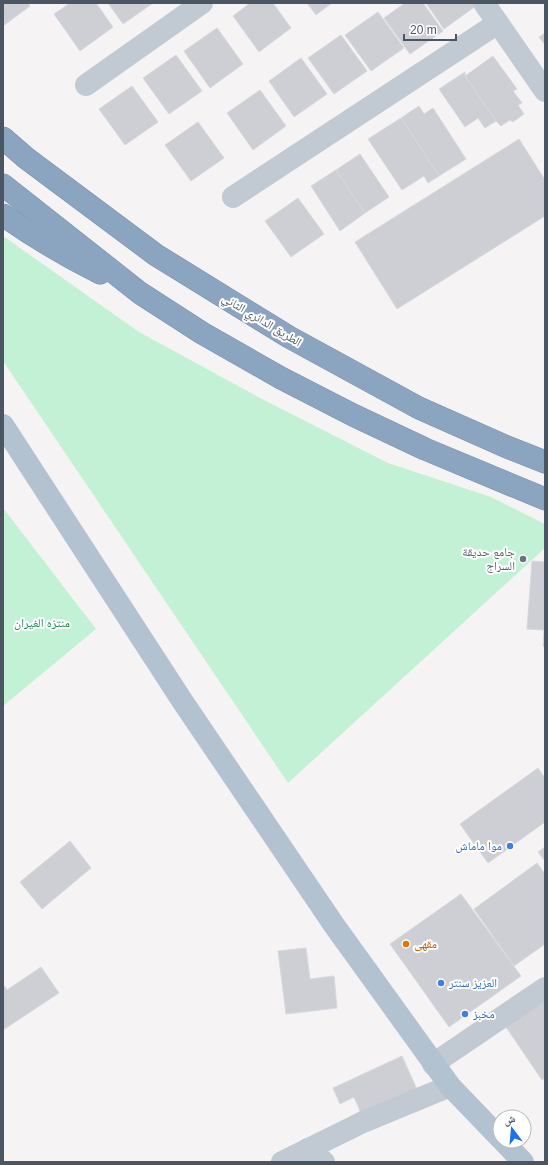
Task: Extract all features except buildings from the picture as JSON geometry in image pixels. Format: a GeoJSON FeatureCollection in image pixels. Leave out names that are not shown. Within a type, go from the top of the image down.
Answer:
{"type":"FeatureCollection","features":[{"type":"Feature","properties":{"kind":"highway","name":"الطريق الدائري الثاني"},"geometry":{"type":"LineString","coordinates":[[3,138],[26,158],[156,255],[289,337],[419,408],[545,462]]}},
{"type":"Feature","properties":{"kind":"highway"},"geometry":{"type":"LineString","coordinates":[[3,185],[140,293],[202,334],[281,378],[353,415],[425,449],[545,499]]}},
{"type":"Feature","properties":{"kind":"highway"},"geometry":{"type":"LineString","coordinates":[[3,215],[28,233],[73,260],[140,293]]}},
{"type":"Feature","properties":{"kind":"main road"},"geometry":{"type":"LineString","coordinates":[[3,425],[187,708],[334,925],[433,1064],[450,1086],[492,1130]]}},
{"type":"Feature","properties":{"kind":"main road"},"geometry":{"type":"LineString","coordinates":[[511,1149],[523,1162]]}},
{"type":"Feature","properties":{"kind":"street"},"geometry":{"type":"LineString","coordinates":[[86,85],[202,3]]}},
{"type":"Feature","properties":{"kind":"street"},"geometry":{"type":"LineString","coordinates":[[484,3],[545,91]]}},
{"type":"Feature","properties":{"kind":"street"},"geometry":{"type":"LineString","coordinates":[[233,197],[498,23]]}},
{"type":"Feature","properties":{"kind":"street"},"geometry":{"type":"LineString","coordinates":[[433,1064],[545,988]]}},
{"type":"Feature","properties":{"kind":"street"},"geometry":{"type":"LineString","coordinates":[[282,1162],[316,1156],[364,1122],[450,1086]]}},
{"type":"Feature","properties":{"kind":"green space"},"geometry":{"type":"Polygon","coordinates":[[[3,236],[139,332],[260,398],[388,463],[491,497],[545,524],[545,548],[288,783],[3,361],[3,236]]]}},
{"type":"Feature","properties":{"kind":"green space","name":"منتزه الغيران"},"geometry":{"type":"Polygon","coordinates":[[[3,508],[96,629],[3,706],[3,508]]]}},
{"type":"Feature","properties":{"kind":"place","name":"جامع حديقة السراج"},"geometry":{"type":"Point","coordinates":[523,559]}},
{"type":"Feature","properties":{"kind":"place","name":"موا ماماش"},"geometry":{"type":"Point","coordinates":[510,846]}},
{"type":"Feature","properties":{"kind":"place","name":"مقهى"},"geometry":{"type":"Point","coordinates":[406,944]}},
{"type":"Feature","properties":{"kind":"place","name":"العزيز سنتر"},"geometry":{"type":"Point","coordinates":[441,983]}},
{"type":"Feature","properties":{"kind":"place","name":"مخبز"},"geometry":{"type":"Point","coordinates":[465,1014]}}]}
